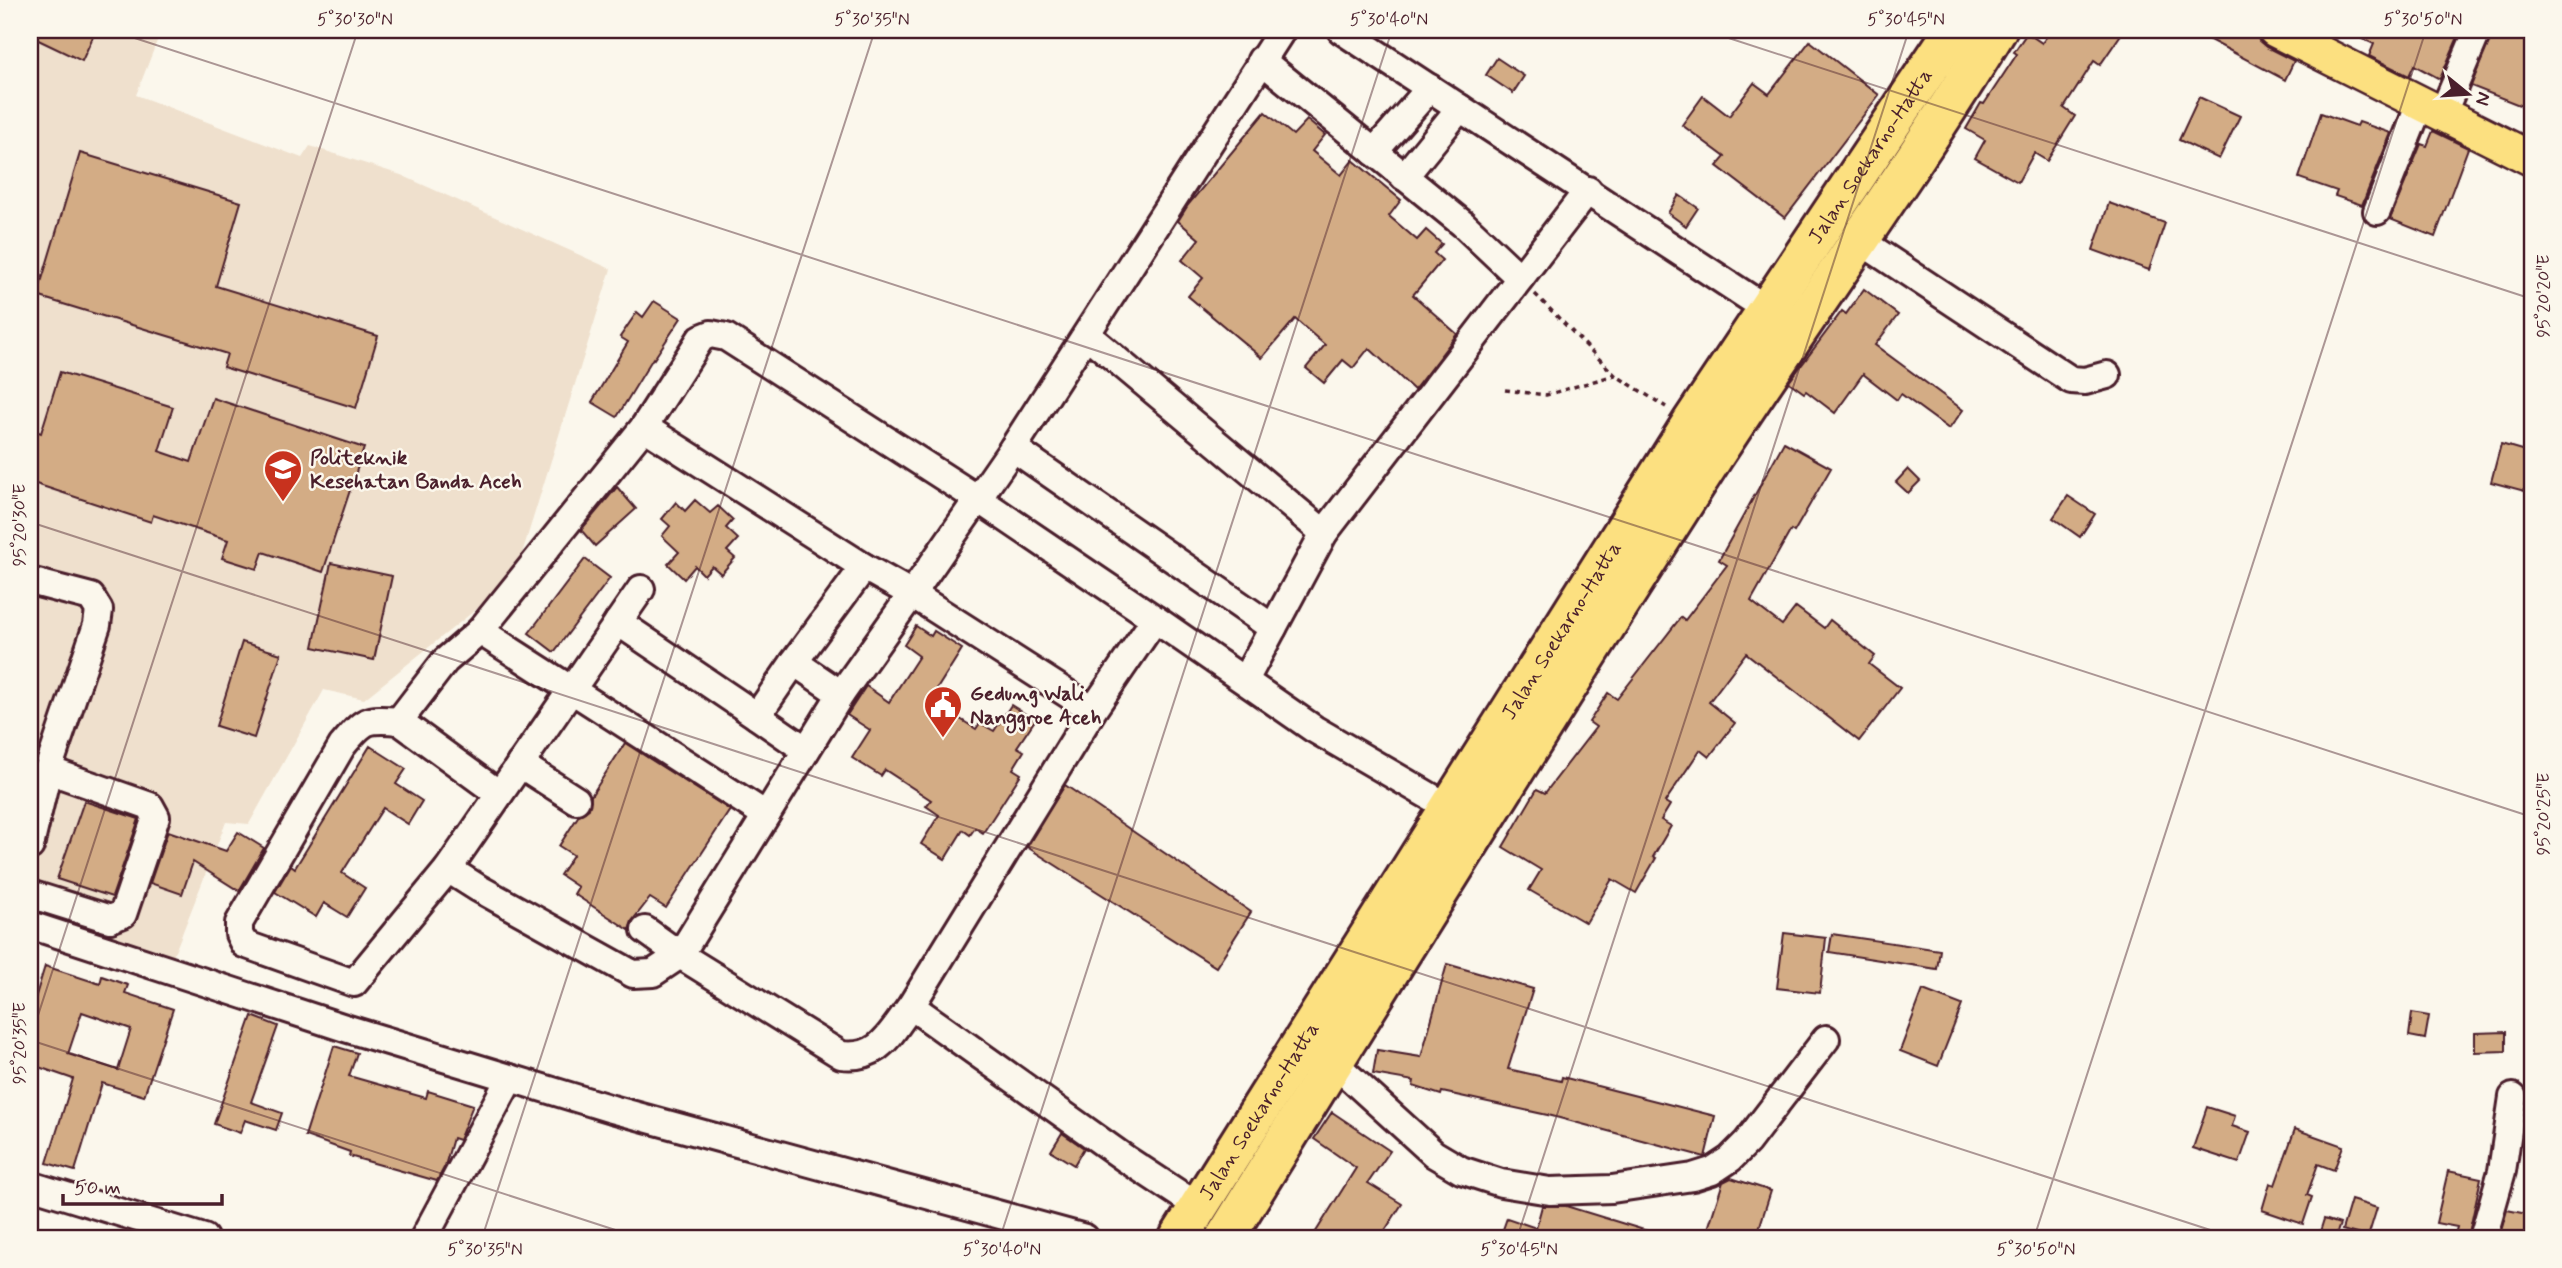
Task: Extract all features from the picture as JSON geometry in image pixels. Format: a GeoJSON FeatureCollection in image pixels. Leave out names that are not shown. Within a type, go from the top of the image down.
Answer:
{"type":"FeatureCollection","features":[{"type":"Feature","properties":{"kind":"highway","name":"Jalan Soekarno-Hatta"},"geometry":{"type":"LineString","coordinates":[[1179,1238],[1692,422],[1954,30]]}},
{"type":"Feature","properties":{"kind":"highway","name":"Jalan Soekarno-Hatta"},"geometry":{"type":"LineString","coordinates":[[1225,1238],[1484,818],[1702,476],[1959,92],[1997,30]]}},
{"type":"Feature","properties":{"kind":"main road"},"geometry":{"type":"LineString","coordinates":[[2275,30],[2532,159]]}},
{"type":"Feature","properties":{"kind":"street"},"geometry":{"type":"LineString","coordinates":[[448,869],[633,974],[653,973],[680,955],[841,694],[1013,448],[1282,30]]}},
{"type":"Feature","properties":{"kind":"street"},"geometry":{"type":"LineString","coordinates":[[1341,30],[1768,310]]}},
{"type":"Feature","properties":{"kind":"street"},"geometry":{"type":"LineString","coordinates":[[2377,211],[2431,109],[2478,30]]}},
{"type":"Feature","properties":{"kind":"street"},"geometry":{"type":"LineString","coordinates":[[1261,60],[1463,224],[1520,278]]}},
{"type":"Feature","properties":{"kind":"street"},"geometry":{"type":"LineString","coordinates":[[1374,152],[1430,88]]}},
{"type":"Feature","properties":{"kind":"street"},"geometry":{"type":"LineString","coordinates":[[1404,177],[1460,108]]}},
{"type":"Feature","properties":{"kind":"street"},"geometry":{"type":"LineString","coordinates":[[1245,680],[1324,533],[1588,191]]}},
{"type":"Feature","properties":{"kind":"street"},"geometry":{"type":"LineString","coordinates":[[1859,240],[2071,380],[2085,381],[2107,375]]}},
{"type":"Feature","properties":{"kind":"street"},"geometry":{"type":"LineString","coordinates":[[399,721],[446,661],[480,631],[644,427],[701,338],[711,334],[726,337],[978,499],[1314,729],[1450,807]]}},
{"type":"Feature","properties":{"kind":"street"},"geometry":{"type":"LineString","coordinates":[[1087,335],[1324,533]]}},
{"type":"Feature","properties":{"kind":"street"},"geometry":{"type":"LineString","coordinates":[[644,427],[1093,710]]}},
{"type":"Feature","properties":{"kind":"street"},"geometry":{"type":"LineString","coordinates":[[1013,448],[1273,628]]}},
{"type":"Feature","properties":{"kind":"street"},"geometry":{"type":"LineString","coordinates":[[757,716],[864,567]]}},
{"type":"Feature","properties":{"kind":"street"},"geometry":{"type":"LineString","coordinates":[[30,581],[91,597],[99,610],[97,625],[48,770],[30,846]]}},
{"type":"Feature","properties":{"kind":"street"},"geometry":{"type":"LineString","coordinates":[[499,794],[399,721],[374,719],[360,724],[342,746],[239,923],[239,934],[244,944],[354,983],[448,869],[641,589]]}},
{"type":"Feature","properties":{"kind":"street"},"geometry":{"type":"LineString","coordinates":[[645,930],[680,955],[841,1055],[857,1057],[879,1049],[911,1006],[1093,710],[1155,619]]}},
{"type":"Feature","properties":{"kind":"street"},"geometry":{"type":"LineString","coordinates":[[618,622],[806,750]]}},
{"type":"Feature","properties":{"kind":"street"},"geometry":{"type":"LineString","coordinates":[[480,631],[766,815]]}},
{"type":"Feature","properties":{"kind":"street"},"geometry":{"type":"LineString","coordinates":[[794,662],[841,694]]}},
{"type":"Feature","properties":{"kind":"street"},"geometry":{"type":"LineString","coordinates":[[520,764],[576,800]]}},
{"type":"Feature","properties":{"kind":"street"},"geometry":{"type":"LineString","coordinates":[[30,894],[110,919],[117,918],[123,914],[156,817],[150,806],[48,770]]}},
{"type":"Feature","properties":{"kind":"street"},"geometry":{"type":"LineString","coordinates":[[30,926],[345,1028],[638,1116],[1085,1238]]}},
{"type":"Feature","properties":{"kind":"street"},"geometry":{"type":"LineString","coordinates":[[911,1006],[1126,1159],[1199,1206]]}},
{"type":"Feature","properties":{"kind":"street"},"geometry":{"type":"LineString","coordinates":[[1333,1062],[1434,1154],[1461,1170],[1501,1183],[1550,1191],[1612,1189],[1693,1177],[1712,1171],[1730,1159],[1826,1040]]}},
{"type":"Feature","properties":{"kind":"street"},"geometry":{"type":"LineString","coordinates":[[424,1238],[510,1078]]}},
{"type":"Feature","properties":{"kind":"street"},"geometry":{"type":"LineString","coordinates":[[2483,1238],[2501,1171],[2513,1097]]}},
{"type":"Feature","properties":{"kind":"street"},"geometry":{"type":"LineString","coordinates":[[30,1185],[204,1238]]}},
{"type":"Feature","properties":{"kind":"path"},"geometry":{"type":"LineString","coordinates":[[1520,278],[1615,375],[1692,422]]}},
{"type":"Feature","properties":{"kind":"path"},"geometry":{"type":"LineString","coordinates":[[1505,390],[1546,395],[1615,375]]}},
{"type":"Feature","properties":{"kind":"shaded area","name":"Politeknik Kesehatan Banda Aceh"},"geometry":{"type":"Polygon","coordinates":[[[30,30],[147,30],[159,36],[136,95],[302,158],[310,146],[401,175],[611,269],[514,579],[364,699],[324,690],[249,824],[226,822],[169,967],[30,923],[30,30]]]}},
{"type":"Feature","properties":{"kind":"building"},"geometry":{"type":"Polygon","coordinates":[[[30,30],[96,30],[82,61],[30,36],[30,30]]]}},
{"type":"Feature","properties":{"kind":"building"},"geometry":{"type":"Polygon","coordinates":[[[2051,30],[2124,30],[2100,65],[2094,61],[2064,108],[2075,116],[2047,161],[2034,153],[2018,182],[1975,158],[1985,140],[1966,129],[1981,103],[1984,104],[2017,54],[2014,52],[2027,33],[2042,43],[2051,30]]]}},
{"type":"Feature","properties":{"kind":"building"},"geometry":{"type":"Polygon","coordinates":[[[2191,30],[2248,30],[2257,34],[2259,41],[2266,47],[2294,61],[2285,80],[2191,30]]]}},
{"type":"Feature","properties":{"kind":"building"},"geometry":{"type":"Polygon","coordinates":[[[2344,30],[2461,30],[2440,79],[2414,65],[2409,76],[2369,56],[2374,44],[2344,30]]]}},
{"type":"Feature","properties":{"kind":"building"},"geometry":{"type":"Polygon","coordinates":[[[2493,30],[2532,30],[2532,110],[2471,86],[2493,30]]]}},
{"type":"Feature","properties":{"kind":"building"},"geometry":{"type":"Polygon","coordinates":[[[1810,41],[1879,95],[1785,218],[1717,166],[1725,157],[1682,125],[1703,96],[1729,116],[1754,83],[1769,94],[1810,41]]]}},
{"type":"Feature","properties":{"kind":"building"},"geometry":{"type":"Polygon","coordinates":[[[1497,58],[1524,76],[1513,93],[1486,75],[1497,58]]]}},
{"type":"Feature","properties":{"kind":"building"},"geometry":{"type":"Polygon","coordinates":[[[2199,97],[2240,116],[2219,159],[2179,140],[2199,97]]]}},
{"type":"Feature","properties":{"kind":"building"},"geometry":{"type":"Polygon","coordinates":[[[1265,112],[1293,135],[1307,120],[1325,135],[1312,151],[1341,175],[1353,160],[1401,200],[1389,216],[1417,240],[1426,230],[1442,244],[1434,253],[1442,260],[1413,295],[1457,334],[1414,390],[1369,348],[1353,368],[1343,360],[1324,383],[1306,368],[1325,345],[1295,319],[1262,358],[1188,296],[1203,278],[1182,260],[1199,239],[1178,221],[1188,205],[1265,112]]]}},
{"type":"Feature","properties":{"kind":"building"},"geometry":{"type":"Polygon","coordinates":[[[2321,113],[2357,126],[2359,122],[2391,133],[2362,205],[2335,196],[2337,191],[2299,178],[2321,113]]]}},
{"type":"Feature","properties":{"kind":"building"},"geometry":{"type":"Polygon","coordinates":[[[2433,131],[2468,148],[2435,237],[2390,219],[2421,144],[2427,146],[2433,131]]]}},
{"type":"Feature","properties":{"kind":"building"},"geometry":{"type":"Polygon","coordinates":[[[80,153],[241,202],[216,286],[378,336],[356,408],[223,367],[227,354],[37,296],[80,153]]]}},
{"type":"Feature","properties":{"kind":"building"},"geometry":{"type":"Polygon","coordinates":[[[1679,195],[1698,208],[1686,226],[1668,213],[1679,195]]]}},
{"type":"Feature","properties":{"kind":"building"},"geometry":{"type":"Polygon","coordinates":[[[2109,203],[2165,223],[2149,270],[2093,250],[2109,203]]]}},
{"type":"Feature","properties":{"kind":"building"},"geometry":{"type":"Polygon","coordinates":[[[1864,289],[1898,315],[1875,345],[1963,410],[1949,429],[1901,394],[1897,400],[1863,374],[1835,413],[1789,382],[1842,311],[1846,314],[1864,289]]]}},
{"type":"Feature","properties":{"kind":"building"},"geometry":{"type":"Polygon","coordinates":[[[654,301],[681,318],[617,417],[592,402],[628,342],[620,337],[637,312],[643,317],[654,301]]]}},
{"type":"Feature","properties":{"kind":"building"},"geometry":{"type":"Polygon","coordinates":[[[60,372],[173,407],[159,451],[191,462],[213,398],[364,448],[323,572],[263,552],[257,569],[222,558],[228,540],[153,515],[151,522],[30,482],[30,429],[41,433],[60,372]]]}},
{"type":"Feature","properties":{"kind":"building"},"geometry":{"type":"Polygon","coordinates":[[[1784,442],[1831,468],[1794,532],[1791,530],[1751,601],[1782,625],[1796,607],[1824,628],[1830,620],[1875,656],[1869,664],[1900,688],[1859,741],[1746,653],[1709,702],[1735,723],[1709,757],[1700,750],[1665,802],[1670,805],[1661,820],[1671,826],[1636,893],[1612,879],[1586,923],[1529,890],[1541,870],[1503,847],[1537,789],[1545,793],[1596,727],[1589,722],[1608,693],[1617,699],[1681,617],[1685,620],[1727,565],[1719,560],[1784,442]]]}},
{"type":"Feature","properties":{"kind":"building"},"geometry":{"type":"Polygon","coordinates":[[[2501,444],[2532,453],[2532,493],[2491,482],[2501,444]]]}},
{"type":"Feature","properties":{"kind":"building"},"geometry":{"type":"Polygon","coordinates":[[[1908,469],[1920,481],[1908,493],[1896,482],[1908,469]]]}},
{"type":"Feature","properties":{"kind":"building"},"geometry":{"type":"Polygon","coordinates":[[[617,487],[636,509],[595,546],[581,530],[617,487]]]}},
{"type":"Feature","properties":{"kind":"building"},"geometry":{"type":"Polygon","coordinates":[[[2068,496],[2095,514],[2080,537],[2053,518],[2068,496]]]}},
{"type":"Feature","properties":{"kind":"building"},"geometry":{"type":"Polygon","coordinates":[[[695,500],[710,513],[718,506],[733,520],[726,528],[738,539],[727,551],[735,558],[721,574],[712,566],[704,575],[695,566],[684,579],[668,564],[679,552],[662,536],[670,526],[662,519],[676,502],[685,511],[695,500]]]}},
{"type":"Feature","properties":{"kind":"building"},"geometry":{"type":"Polygon","coordinates":[[[585,559],[610,578],[554,652],[529,633],[585,559]]]}},
{"type":"Feature","properties":{"kind":"building"},"geometry":{"type":"Polygon","coordinates":[[[331,563],[392,576],[374,660],[313,647],[331,563]]]}},
{"type":"Feature","properties":{"kind":"building","name":"Gedung Wali Nanggroe Aceh"},"geometry":{"type":"Polygon","coordinates":[[[916,626],[931,636],[934,631],[962,649],[930,700],[976,729],[980,723],[994,731],[1011,705],[1035,720],[1017,747],[1024,751],[1013,769],[1021,774],[983,833],[975,828],[970,835],[963,830],[945,859],[921,844],[939,815],[926,806],[931,800],[885,770],[881,776],[852,758],[870,730],[847,715],[866,686],[889,702],[919,656],[904,645],[916,626]]]}},
{"type":"Feature","properties":{"kind":"building"},"geometry":{"type":"Polygon","coordinates":[[[242,642],[281,654],[254,738],[216,726],[242,642]]]}},
{"type":"Feature","properties":{"kind":"building"},"geometry":{"type":"Polygon","coordinates":[[[625,743],[730,810],[666,908],[650,898],[632,921],[629,930],[574,894],[578,887],[560,875],[573,855],[559,846],[579,815],[589,809],[591,796],[625,743]]]}},
{"type":"Feature","properties":{"kind":"building"},"geometry":{"type":"Polygon","coordinates":[[[370,746],[406,769],[396,784],[422,801],[408,824],[383,808],[342,873],[365,888],[347,917],[324,903],[316,917],[275,892],[291,865],[295,868],[370,746]]]}},
{"type":"Feature","properties":{"kind":"building"},"geometry":{"type":"Polygon","coordinates":[[[1065,785],[1251,912],[1216,967],[1027,847],[1065,785]]]}},
{"type":"Feature","properties":{"kind":"building"},"geometry":{"type":"Polygon","coordinates":[[[84,801],[139,819],[112,897],[57,879],[84,801]]]}},
{"type":"Feature","properties":{"kind":"building"},"geometry":{"type":"Polygon","coordinates":[[[168,831],[226,851],[238,832],[264,848],[239,891],[193,862],[182,894],[150,883],[168,831]]]}},
{"type":"Feature","properties":{"kind":"building"},"geometry":{"type":"Polygon","coordinates":[[[1784,933],[1826,938],[1820,993],[1777,988],[1784,933]]]}},
{"type":"Feature","properties":{"kind":"building"},"geometry":{"type":"Polygon","coordinates":[[[1832,934],[1940,950],[1937,969],[1829,952],[1832,934]]]}},
{"type":"Feature","properties":{"kind":"building"},"geometry":{"type":"Polygon","coordinates":[[[1447,964],[1533,989],[1508,1069],[1561,1081],[1562,1077],[1715,1116],[1705,1157],[1552,1116],[1442,1092],[1441,1095],[1413,1086],[1414,1081],[1373,1074],[1377,1050],[1421,1057],[1447,964]]]}},
{"type":"Feature","properties":{"kind":"building"},"geometry":{"type":"Polygon","coordinates":[[[45,966],[100,984],[102,976],[128,985],[125,993],[173,1009],[144,1096],[102,1083],[75,1171],[47,1163],[73,1079],[30,1064],[30,1015],[45,966]],[[82,1012],[68,1054],[118,1070],[131,1029],[82,1012]]]}},
{"type":"Feature","properties":{"kind":"building"},"geometry":{"type":"Polygon","coordinates":[[[1923,990],[1962,1005],[1938,1066],[1900,1051],[1923,990]]]}},
{"type":"Feature","properties":{"kind":"building"},"geometry":{"type":"Polygon","coordinates":[[[2412,1013],[2429,1016],[2425,1039],[2409,1036],[2412,1013]]]}},
{"type":"Feature","properties":{"kind":"building"},"geometry":{"type":"Polygon","coordinates":[[[252,1016],[278,1026],[251,1102],[282,1113],[276,1130],[245,1120],[240,1133],[214,1124],[252,1016]]]}},
{"type":"Feature","properties":{"kind":"building"},"geometry":{"type":"Polygon","coordinates":[[[2506,1032],[2506,1051],[2475,1052],[2475,1033],[2506,1032]]]}},
{"type":"Feature","properties":{"kind":"building"},"geometry":{"type":"Polygon","coordinates":[[[334,1046],[357,1053],[349,1076],[426,1098],[428,1091],[473,1105],[459,1140],[453,1138],[445,1166],[437,1181],[349,1156],[350,1152],[305,1136],[334,1046]]]}},
{"type":"Feature","properties":{"kind":"building"},"geometry":{"type":"Polygon","coordinates":[[[2207,1107],[2235,1116],[2232,1126],[2250,1132],[2239,1163],[2193,1148],[2207,1107]]]}},
{"type":"Feature","properties":{"kind":"building"},"geometry":{"type":"Polygon","coordinates":[[[1332,1112],[1390,1151],[1368,1183],[1402,1204],[1380,1238],[1312,1238],[1356,1168],[1314,1139],[1332,1112]]]}},
{"type":"Feature","properties":{"kind":"building"},"geometry":{"type":"Polygon","coordinates":[[[2295,1129],[2343,1146],[2334,1170],[2318,1164],[2307,1195],[2312,1197],[2303,1224],[2262,1210],[2270,1183],[2275,1185],[2295,1129]]]}},
{"type":"Feature","properties":{"kind":"building"},"geometry":{"type":"Polygon","coordinates":[[[1062,1133],[1084,1148],[1074,1165],[1051,1151],[1062,1133]]]}},
{"type":"Feature","properties":{"kind":"building"},"geometry":{"type":"Polygon","coordinates":[[[2448,1171],[2481,1178],[2468,1238],[2454,1238],[2457,1227],[2436,1223],[2448,1171]]]}},
{"type":"Feature","properties":{"kind":"building"},"geometry":{"type":"Polygon","coordinates":[[[1731,1178],[1771,1191],[1756,1238],[1705,1238],[1723,1182],[1731,1178]]]}},
{"type":"Feature","properties":{"kind":"building"},"geometry":{"type":"Polygon","coordinates":[[[2351,1200],[2377,1208],[2368,1237],[2342,1230],[2351,1200]]]}},
{"type":"Feature","properties":{"kind":"building"},"geometry":{"type":"Polygon","coordinates":[[[1542,1206],[1566,1206],[1657,1234],[1656,1238],[1500,1238],[1507,1218],[1536,1228],[1542,1206]]]}},
{"type":"Feature","properties":{"kind":"building"},"geometry":{"type":"Polygon","coordinates":[[[2507,1210],[2532,1215],[2532,1238],[2499,1238],[2507,1210]]]}},
{"type":"Feature","properties":{"kind":"building"},"geometry":{"type":"Polygon","coordinates":[[[2324,1219],[2340,1224],[2335,1238],[2319,1235],[2324,1219]]]}},
{"type":"Feature","properties":{"kind":"place","name":"Politeknik Kesehatan Banda Aceh"},"geometry":{"type":"Point","coordinates":[283,503]}},
{"type":"Feature","properties":{"kind":"place","name":"Gedung Wali Nanggroe Aceh"},"geometry":{"type":"Point","coordinates":[943,739]}}]}
